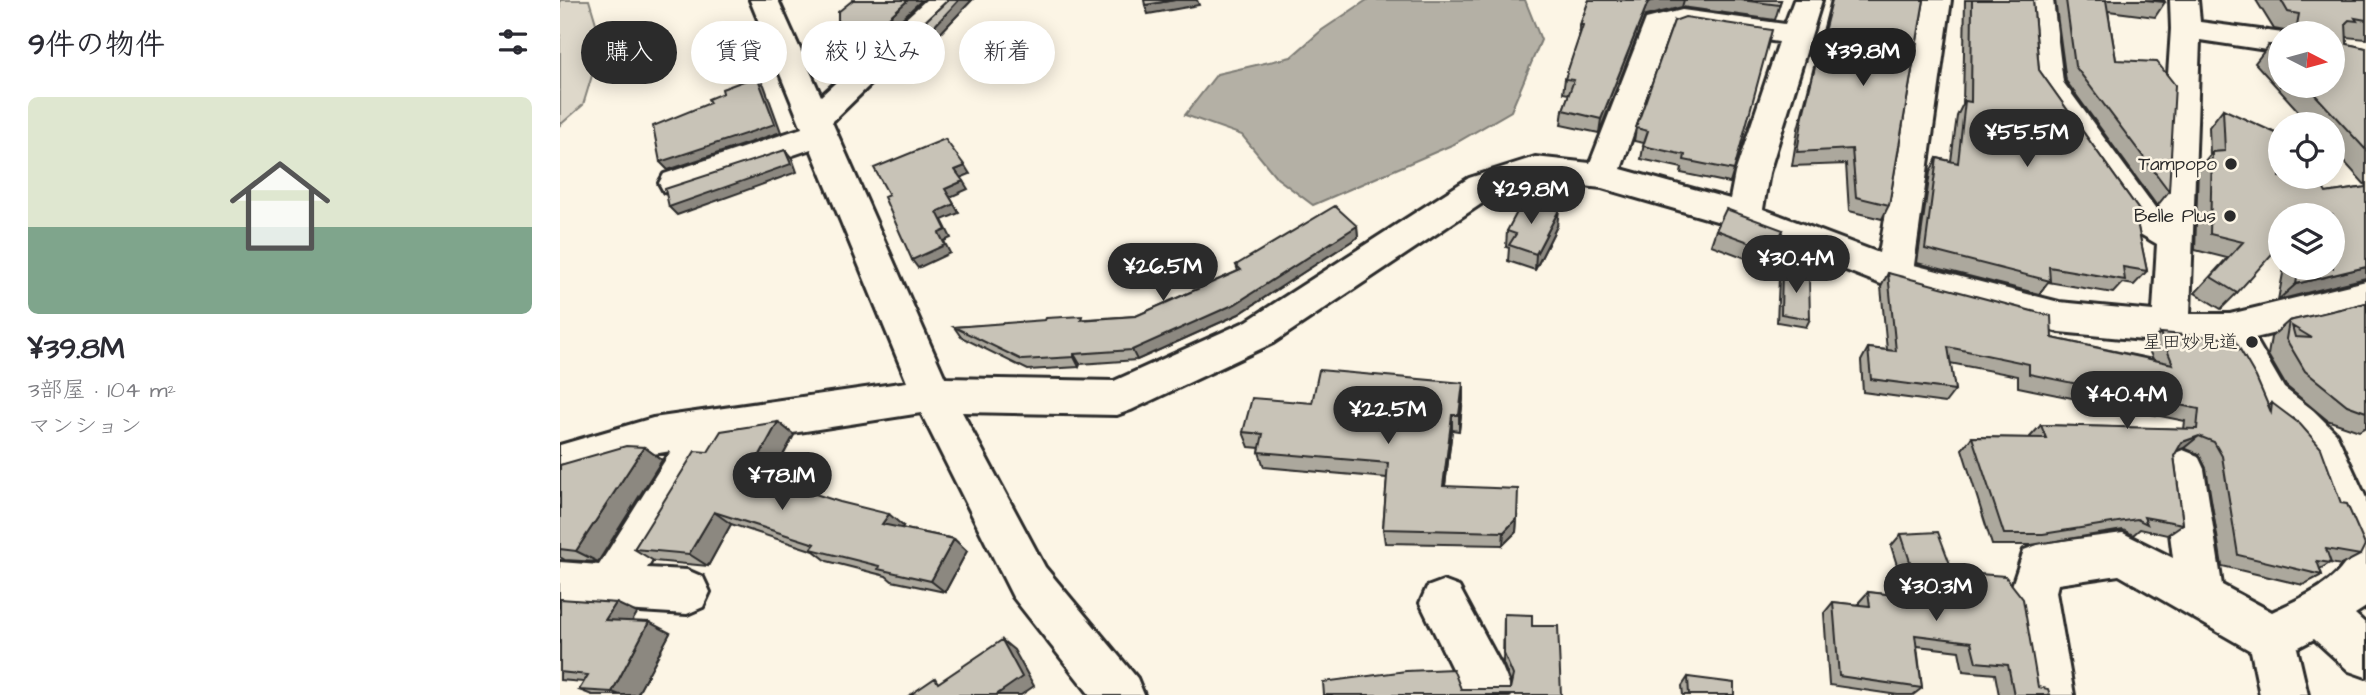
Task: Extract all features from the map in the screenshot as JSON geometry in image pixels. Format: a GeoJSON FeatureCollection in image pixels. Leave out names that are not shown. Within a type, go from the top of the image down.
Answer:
{"type":"FeatureCollection","features":[{"type":"Feature","properties":{"kind":"street"},"geometry":{"type":"LineString","coordinates":[[764,0],[932,395],[1029,582],[1120,695]]}},
{"type":"Feature","properties":{"kind":"street"},"geometry":{"type":"LineString","coordinates":[[1744,216],[1752,173],[1808,0]]}},
{"type":"Feature","properties":{"kind":"street"},"geometry":{"type":"LineString","coordinates":[[1894,274],[1937,0]]}},
{"type":"Feature","properties":{"kind":"street"},"geometry":{"type":"LineString","coordinates":[[2039,0],[2048,83],[2147,222],[2176,238]]}},
{"type":"Feature","properties":{"kind":"street"},"geometry":{"type":"LineString","coordinates":[[676,183],[818,127],[948,1]]}},
{"type":"Feature","properties":{"kind":"street"},"geometry":{"type":"LineString","coordinates":[[2171,326],[2185,14],[2268,38]]}},
{"type":"Feature","properties":{"kind":"street"},"geometry":{"type":"LineString","coordinates":[[1602,176],[1656,26],[1682,19],[1796,35]]}},
{"type":"Feature","properties":{"kind":"street"},"geometry":{"type":"LineString","coordinates":[[560,463],[653,436],[932,395],[1117,398],[1260,332],[1481,187],[1535,169],[1602,176],[1744,216],[1894,274],[2059,317],[2196,330],[2230,329],[2366,296]]}},
{"type":"Feature","properties":{"kind":"street"},"geometry":{"type":"LineString","coordinates":[[2230,329],[2270,400],[2299,422],[2321,446],[2366,545]]}},
{"type":"Feature","properties":{"kind":"street"},"geometry":{"type":"LineString","coordinates":[[611,587],[708,428]]}},
{"type":"Feature","properties":{"kind":"street"},"geometry":{"type":"LineString","coordinates":[[2183,469],[2201,598]]}},
{"type":"Feature","properties":{"kind":"street"},"geometry":{"type":"LineString","coordinates":[[2050,695],[2034,592],[2040,565],[2123,554],[2271,637],[2284,695]]}},
{"type":"Feature","properties":{"kind":"street"},"geometry":{"type":"LineString","coordinates":[[2271,637],[2318,613],[2361,584],[2366,568]]}},
{"type":"Feature","properties":{"kind":"street"},"geometry":{"type":"LineString","coordinates":[[560,584],[687,592]]}},
{"type":"Feature","properties":{"kind":"street"},"geometry":{"type":"LineString","coordinates":[[1443,603],[1485,684],[1485,695]]}},
{"type":"Feature","properties":{"kind":"street"},"geometry":{"type":"LineString","coordinates":[[2318,613],[2366,654]]}},
{"type":"Feature","properties":{"kind":"shaded area"},"geometry":{"type":"Polygon","coordinates":[[[560,0],[589,0],[595,21],[581,21],[581,84],[589,84],[583,105],[560,125],[560,0]]]}},
{"type":"Feature","properties":{"kind":"shaded area"},"geometry":{"type":"Polygon","coordinates":[[[1367,0],[1525,0],[1541,40],[1511,111],[1454,144],[1313,205],[1277,178],[1242,135],[1185,115],[1217,74],[1291,57],[1322,30],[1367,0]]]}},
{"type":"Feature","properties":{"kind":"building"},"geometry":{"type":"Polygon","coordinates":[[[853,0],[908,0],[885,21],[838,21],[838,12],[853,0]]]}},
{"type":"Feature","properties":{"kind":"building"},"geometry":{"type":"Polygon","coordinates":[[[948,0],[959,0],[939,21],[926,21],[948,0]]]}},
{"type":"Feature","properties":{"kind":"building"},"geometry":{"type":"Polygon","coordinates":[[[1144,0],[1175,0],[1145,5],[1144,0]]]}},
{"type":"Feature","properties":{"kind":"building"},"geometry":{"type":"Polygon","coordinates":[[[1589,0],[1655,0],[1648,2],[1601,119],[1563,110],[1574,80],[1565,79],[1589,0]]]}},
{"type":"Feature","properties":{"kind":"building"},"geometry":{"type":"Polygon","coordinates":[[[1741,0],[1781,0],[1779,5],[1741,0]]]}},
{"type":"Feature","properties":{"kind":"building"},"geometry":{"type":"Polygon","coordinates":[[[1832,0],[1924,0],[1889,205],[1856,197],[1852,149],[1797,152],[1803,115],[1832,0]]]}},
{"type":"Feature","properties":{"kind":"building"},"geometry":{"type":"Polygon","coordinates":[[[1972,0],[2033,0],[2039,70],[2143,216],[2136,217],[2147,271],[2123,267],[2125,280],[2049,267],[2050,281],[1925,249],[1937,158],[1958,163],[1965,101],[1971,102],[1972,0]]]}},
{"type":"Feature","properties":{"kind":"building"},"geometry":{"type":"Polygon","coordinates":[[[2066,0],[2106,0],[2116,60],[2157,62],[2175,85],[2169,191],[2075,66],[2066,0]]]}},
{"type":"Feature","properties":{"kind":"building"},"geometry":{"type":"Polygon","coordinates":[[[2281,0],[2366,0],[2366,20],[2355,18],[2357,21],[2349,20],[2346,23],[2347,44],[2366,48],[2366,150],[2345,127],[2345,112],[2331,112],[2318,98],[2345,98],[2345,21],[2298,21],[2299,14],[2288,12],[2281,0]]]}},
{"type":"Feature","properties":{"kind":"building"},"geometry":{"type":"Polygon","coordinates":[[[1685,17],[1772,30],[1734,170],[1684,160],[1685,155],[1643,146],[1648,131],[1636,128],[1674,21],[1685,17]]]}},
{"type":"Feature","properties":{"kind":"building"},"geometry":{"type":"Polygon","coordinates":[[[735,84],[760,84],[775,124],[660,162],[653,126],[710,103],[708,99],[723,93],[722,89],[735,84]]]}},
{"type":"Feature","properties":{"kind":"building"},"geometry":{"type":"Polygon","coordinates":[[[2223,109],[2268,130],[2268,189],[2324,189],[2326,193],[2366,187],[2366,267],[2345,272],[2345,203],[2268,203],[2268,258],[2237,293],[2211,277],[2243,242],[2210,234],[2212,152],[2225,151],[2223,109]]]}},
{"type":"Feature","properties":{"kind":"building"},"geometry":{"type":"Polygon","coordinates":[[[945,139],[965,166],[955,170],[963,181],[945,189],[954,204],[937,212],[946,230],[939,233],[945,245],[912,260],[884,197],[889,195],[874,168],[945,139]]]}},
{"type":"Feature","properties":{"kind":"building"},"geometry":{"type":"Polygon","coordinates":[[[785,150],[791,164],[669,207],[665,189],[785,150]]]}},
{"type":"Feature","properties":{"kind":"building"},"geometry":{"type":"Polygon","coordinates":[[[1524,199],[1559,210],[1536,254],[1509,245],[1516,234],[1507,231],[1524,199]]]}},
{"type":"Feature","properties":{"kind":"building"},"geometry":{"type":"Polygon","coordinates":[[[1335,206],[1357,226],[1235,304],[1132,350],[1022,360],[954,327],[1046,318],[1082,316],[1081,320],[1136,316],[1241,270],[1236,265],[1335,206]]]}},
{"type":"Feature","properties":{"kind":"building"},"geometry":{"type":"Polygon","coordinates":[[[1726,209],[1783,230],[1773,251],[1716,230],[1726,209]]]}},
{"type":"Feature","properties":{"kind":"building"},"geometry":{"type":"Polygon","coordinates":[[[1782,270],[1809,274],[1810,319],[1781,314],[1782,270]]]}},
{"type":"Feature","properties":{"kind":"building"},"geometry":{"type":"Polygon","coordinates":[[[1888,273],[2051,316],[2052,338],[2173,364],[2160,333],[2234,339],[2256,377],[2271,412],[2272,403],[2300,424],[2321,448],[2341,503],[2347,504],[2365,545],[2360,555],[2326,549],[2331,563],[2317,561],[2322,575],[2238,555],[2222,456],[2214,442],[2199,436],[2182,442],[2174,456],[2183,524],[2144,517],[2147,524],[2137,519],[2043,534],[2004,534],[1972,437],[2046,438],[2041,425],[2197,429],[2199,409],[2029,374],[2029,364],[1948,347],[1955,390],[1871,379],[1868,348],[1896,351],[1888,273]]]}},
{"type":"Feature","properties":{"kind":"building"},"geometry":{"type":"Polygon","coordinates":[[[2297,280],[2312,280],[2296,284],[2297,280]]]}},
{"type":"Feature","properties":{"kind":"building"},"geometry":{"type":"Polygon","coordinates":[[[2366,303],[2366,412],[2347,405],[2305,371],[2286,339],[2289,321],[2366,303]],[[2292,326],[2295,337],[2312,338],[2292,326]]]}},
{"type":"Feature","properties":{"kind":"building"},"geometry":{"type":"Polygon","coordinates":[[[1319,370],[1463,383],[1459,415],[1452,415],[1443,486],[1518,489],[1517,518],[1504,532],[1383,529],[1388,463],[1259,452],[1263,434],[1243,432],[1252,398],[1312,403],[1319,370]]]}},
{"type":"Feature","properties":{"kind":"building"},"geometry":{"type":"Polygon","coordinates":[[[778,422],[750,473],[840,502],[889,514],[882,524],[954,539],[931,581],[811,549],[815,544],[714,512],[689,554],[634,549],[695,451],[708,452],[721,431],[778,422]]]}},
{"type":"Feature","properties":{"kind":"building"},"geometry":{"type":"Polygon","coordinates":[[[626,446],[644,447],[576,551],[560,549],[560,465],[626,446]]]}},
{"type":"Feature","properties":{"kind":"building"},"geometry":{"type":"Polygon","coordinates":[[[1938,532],[1953,572],[2005,576],[2023,599],[2038,687],[2048,689],[2050,695],[2014,695],[2008,665],[1976,662],[1971,642],[1915,635],[1922,688],[1839,676],[1833,602],[1870,606],[1868,592],[1922,598],[1901,534],[1938,532]]]}},
{"type":"Feature","properties":{"kind":"building"},"geometry":{"type":"Polygon","coordinates":[[[560,599],[616,603],[605,620],[649,622],[612,692],[579,690],[588,675],[560,672],[560,599]]]}},
{"type":"Feature","properties":{"kind":"building"},"geometry":{"type":"Polygon","coordinates":[[[1504,614],[1532,615],[1532,626],[1558,626],[1561,695],[1324,695],[1323,682],[1406,671],[1453,669],[1461,689],[1510,689],[1513,675],[1504,654],[1504,614]]]}},
{"type":"Feature","properties":{"kind":"building"},"geometry":{"type":"Polygon","coordinates":[[[1002,640],[1022,677],[996,695],[910,695],[935,678],[938,683],[1002,640]]]}},
{"type":"Feature","properties":{"kind":"building"},"geometry":{"type":"Polygon","coordinates":[[[1688,677],[1734,683],[1734,695],[1689,695],[1688,677]]]}},
{"type":"Feature","properties":{"kind":"place","name":"Tampopo"},"geometry":{"type":"Point","coordinates":[2231,164]}},
{"type":"Feature","properties":{"kind":"place","name":"Belle Plus"},"geometry":{"type":"Point","coordinates":[2230,216]}},
{"type":"Feature","properties":{"kind":"place","name":"星田妙見道"},"geometry":{"type":"Point","coordinates":[2252,342]}}]}
